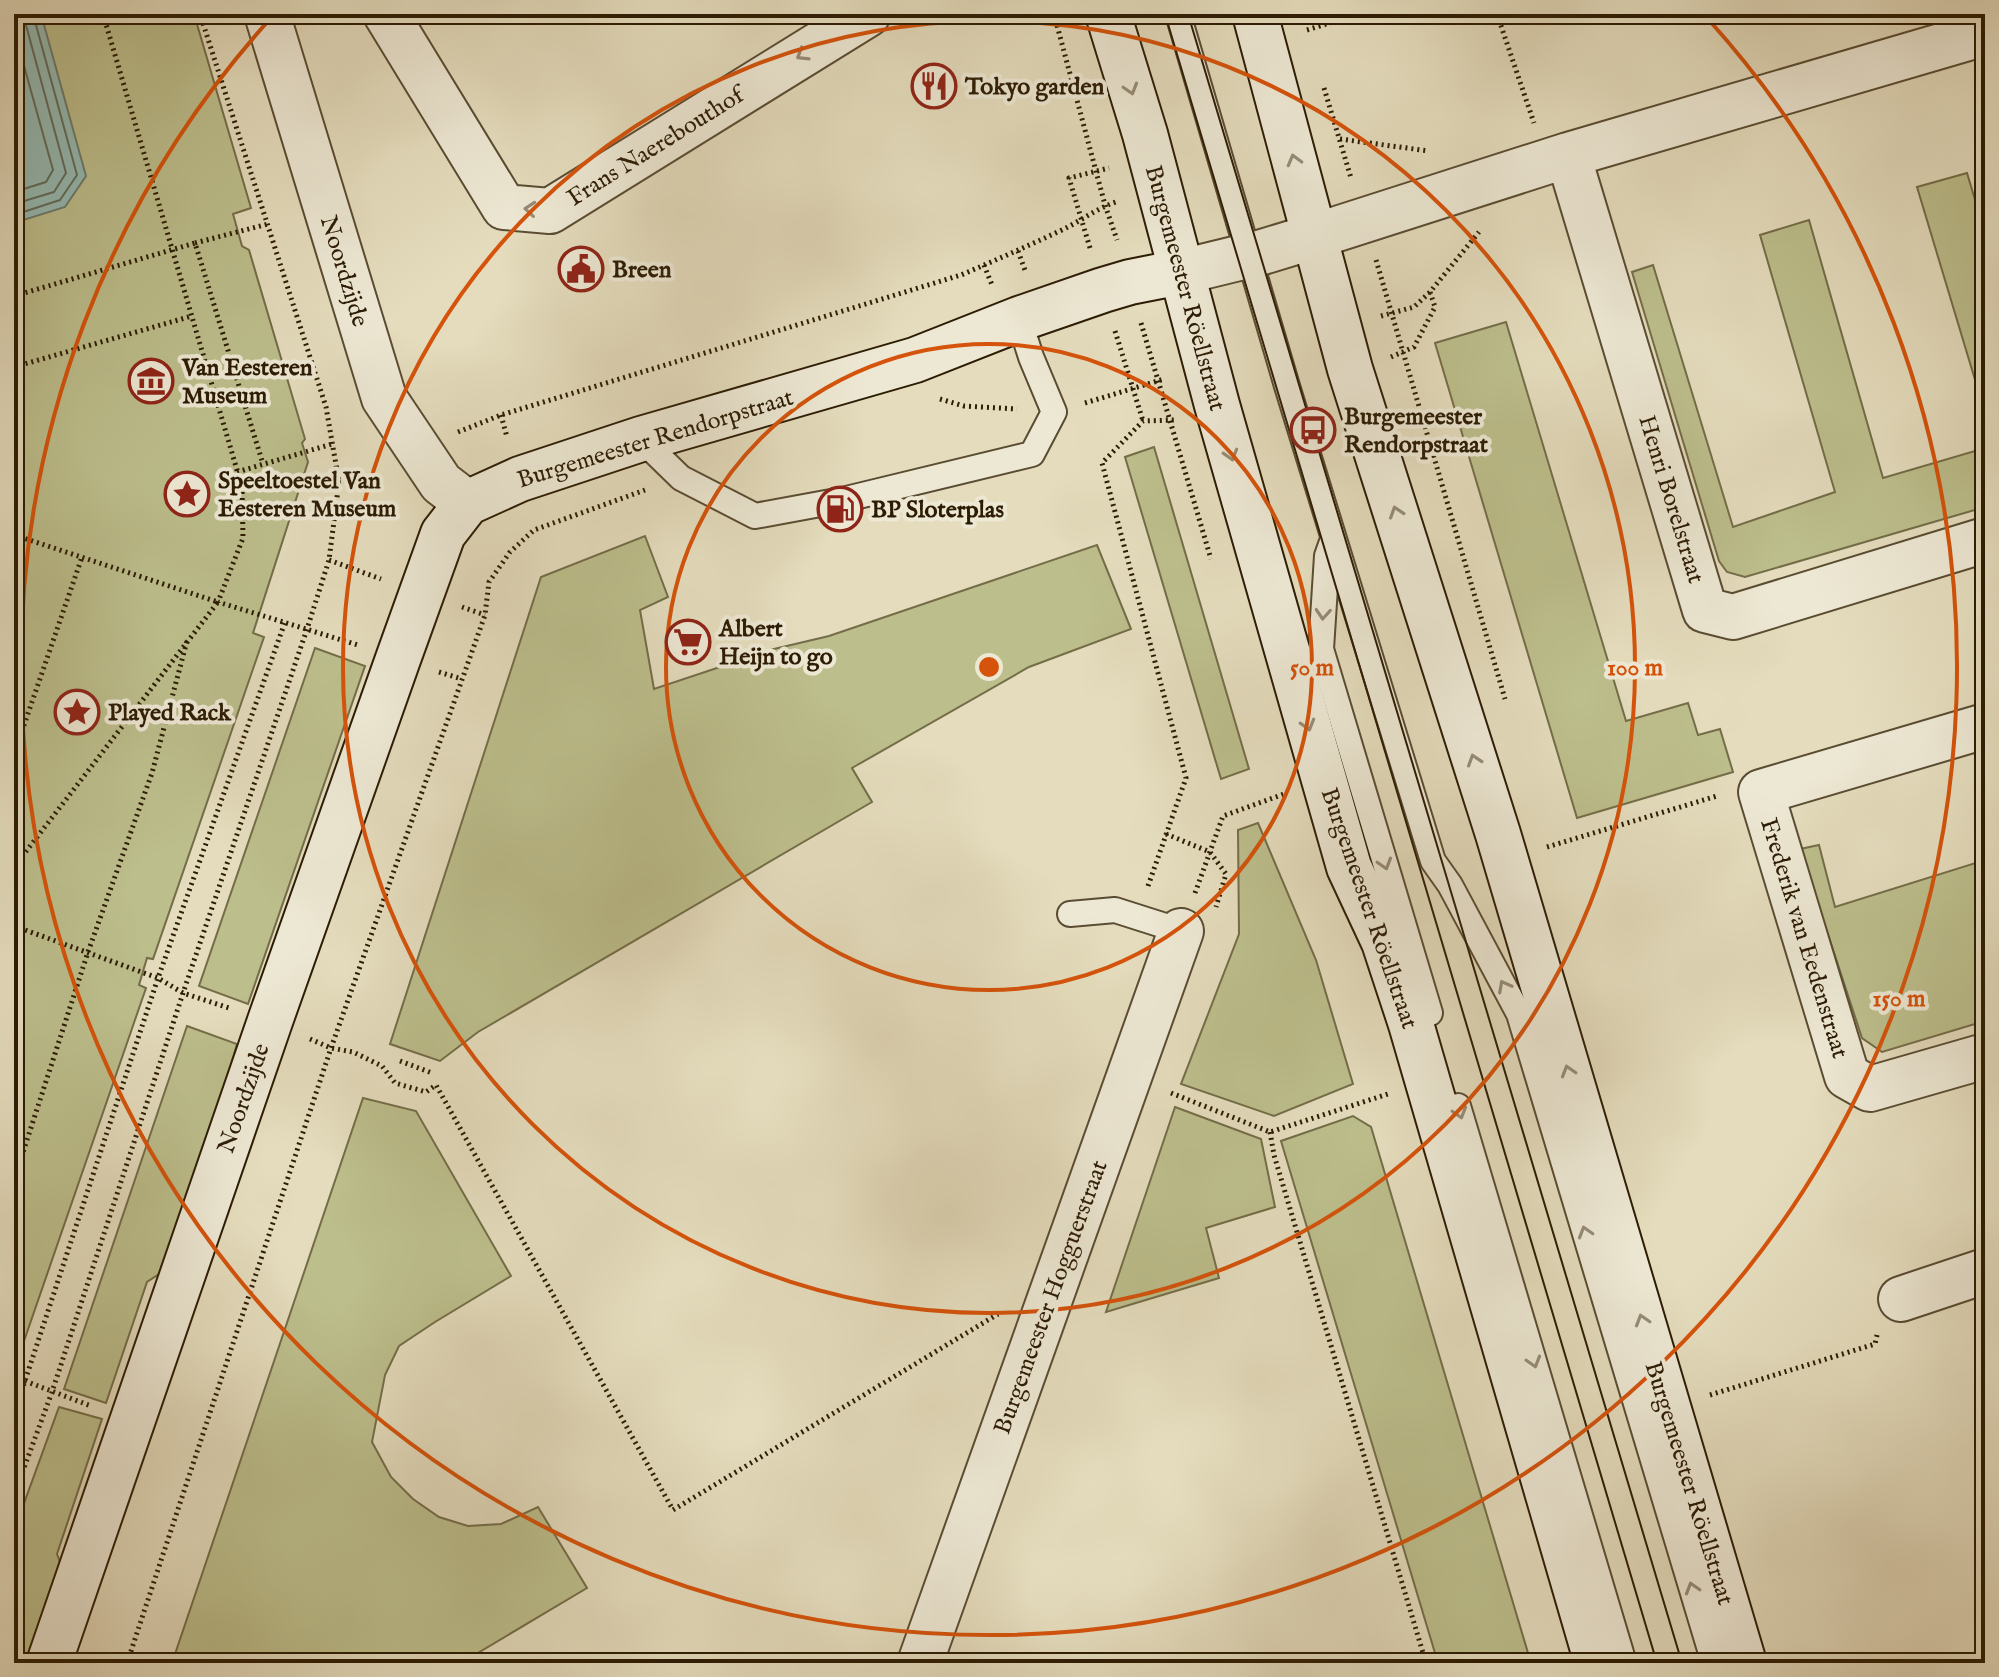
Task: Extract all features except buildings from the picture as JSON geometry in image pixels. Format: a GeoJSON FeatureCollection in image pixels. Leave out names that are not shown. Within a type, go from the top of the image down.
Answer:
{"type":"FeatureCollection","features":[{"type":"Feature","properties":{"kind":"main road","name":"Noordzijde"},"geometry":{"type":"LineString","coordinates":[[49,1663],[275,1007],[455,519],[441,483],[384,398],[267,14]]}},
{"type":"Feature","properties":{"kind":"main road","name":"Frans Naerebouthof"},"geometry":{"type":"LineString","coordinates":[[386,14],[504,207],[550,211],[868,14]]}},
{"type":"Feature","properties":{"kind":"main road","name":"Burgemeester Röellstraat"},"geometry":{"type":"LineString","coordinates":[[1108,14],[1145,134],[1221,421],[1349,867],[1384,942],[1411,1024],[1597,1663]]}},
{"type":"Feature","properties":{"kind":"main road","name":"Burgemeester Röellstraat"},"geometry":{"type":"LineString","coordinates":[[1255,14],[1350,369],[1498,834],[1744,1663]]}},
{"type":"Feature","properties":{"kind":"main road","name":"Burgemeester Rendorpstraat"},"geometry":{"type":"LineString","coordinates":[[455,519],[520,479],[641,439],[915,360],[1019,319],[1130,282],[1249,256],[1557,158],[1985,33]]}},
{"type":"Feature","properties":{"kind":"main road","name":"Henri Borelstraat"},"geometry":{"type":"LineString","coordinates":[[1557,158],[1705,610],[1733,617],[1985,540]]}},
{"type":"Feature","properties":{"kind":"main road","name":"Frederik van Eedenstraat"},"geometry":{"type":"LineString","coordinates":[[1985,726],[1761,792],[1847,1076],[1870,1089],[1985,1056]]}},
{"type":"Feature","properties":{"kind":"main road","name":"Burgemeester Hogguerstraat"},"geometry":{"type":"LineString","coordinates":[[920,1663],[1181,931]]}},
{"type":"Feature","properties":{"kind":"main road"},"geometry":{"type":"LineString","coordinates":[[1901,1299],[1985,1271]]}},
{"type":"Feature","properties":{"kind":"lane","name":"Burgemeester Röellstraat"},"geometry":{"type":"LineString","coordinates":[[1178,14],[1433,861],[1450,885],[1519,1014],[1714,1663]]}},
{"type":"Feature","properties":{"kind":"lane"},"geometry":{"type":"LineString","coordinates":[[641,439],[681,478],[755,516],[842,500],[1032,454],[1054,412],[1019,319]]}},
{"type":"Feature","properties":{"kind":"lane","name":"Burgemeester Röellstraat"},"geometry":{"type":"LineString","coordinates":[[1334,537],[1327,556],[1321,649],[1624,1663]]}},
{"type":"Feature","properties":{"kind":"lane"},"geometry":{"type":"LineString","coordinates":[[1070,914],[1115,910],[1181,931]]}},
{"type":"Feature","properties":{"kind":"path"},"geometry":{"type":"LineString","coordinates":[[14,867],[218,602],[243,538],[242,487],[103,14]]}},
{"type":"Feature","properties":{"kind":"path"},"geometry":{"type":"LineString","coordinates":[[14,1495],[52,1392],[329,560],[339,482],[326,407],[200,14]]}},
{"type":"Feature","properties":{"kind":"path"},"geometry":{"type":"LineString","coordinates":[[1054,14],[1097,171]]}},
{"type":"Feature","properties":{"kind":"path"},"geometry":{"type":"LineString","coordinates":[[1307,30],[1359,14]]}},
{"type":"Feature","properties":{"kind":"path"},"geometry":{"type":"LineString","coordinates":[[1497,14],[1557,158]]}},
{"type":"Feature","properties":{"kind":"path"},"geometry":{"type":"LineString","coordinates":[[1304,22],[1311,44]]}},
{"type":"Feature","properties":{"kind":"path"},"geometry":{"type":"LineString","coordinates":[[1323,84],[1363,221]]}},
{"type":"Feature","properties":{"kind":"path"},"geometry":{"type":"LineString","coordinates":[[339,482],[397,479],[424,459],[443,438],[501,415],[961,275],[1082,220]]}},
{"type":"Feature","properties":{"kind":"path"},"geometry":{"type":"LineString","coordinates":[[1392,313],[1414,307],[1430,292],[1486,223]]}},
{"type":"Feature","properties":{"kind":"path"},"geometry":{"type":"LineString","coordinates":[[14,296],[171,249],[268,224]]}},
{"type":"Feature","properties":{"kind":"path"},"geometry":{"type":"LineString","coordinates":[[195,243],[263,464]]}},
{"type":"Feature","properties":{"kind":"path"},"geometry":{"type":"LineString","coordinates":[[1403,353],[1414,347],[1435,307],[1430,292]]}},
{"type":"Feature","properties":{"kind":"path"},"geometry":{"type":"LineString","coordinates":[[14,367],[192,316]]}},
{"type":"Feature","properties":{"kind":"path"},"geometry":{"type":"LineString","coordinates":[[937,398],[964,406],[1054,412],[1132,389]]}},
{"type":"Feature","properties":{"kind":"path"},"geometry":{"type":"LineString","coordinates":[[1138,917],[1186,778],[1102,463],[1143,421]]}},
{"type":"Feature","properties":{"kind":"path"},"geometry":{"type":"LineString","coordinates":[[237,472],[332,444]]}},
{"type":"Feature","properties":{"kind":"path"},"geometry":{"type":"LineString","coordinates":[[127,1663],[331,1048],[485,615],[489,582],[510,552],[534,530],[681,478]]}},
{"type":"Feature","properties":{"kind":"path"},"geometry":{"type":"LineString","coordinates":[[14,535],[285,622],[158,978],[14,1414]]}},
{"type":"Feature","properties":{"kind":"path"},"geometry":{"type":"LineString","coordinates":[[14,754],[82,557]]}},
{"type":"Feature","properties":{"kind":"path"},"geometry":{"type":"LineString","coordinates":[[14,1180],[88,952],[152,773],[187,641]]}},
{"type":"Feature","properties":{"kind":"path"},"geometry":{"type":"LineString","coordinates":[[1543,848],[1743,789],[1761,792]]}},
{"type":"Feature","properties":{"kind":"path"},"geometry":{"type":"LineString","coordinates":[[1181,931],[1223,816],[1286,793]]}},
{"type":"Feature","properties":{"kind":"path"},"geometry":{"type":"LineString","coordinates":[[14,926],[158,978],[183,993]]}},
{"type":"Feature","properties":{"kind":"path"},"geometry":{"type":"LineString","coordinates":[[331,1048],[353,1052],[382,1066],[395,1083],[426,1092],[436,1085],[673,1510],[1006,1309]]}},
{"type":"Feature","properties":{"kind":"path"},"geometry":{"type":"LineString","coordinates":[[400,1061],[432,1073]]}},
{"type":"Feature","properties":{"kind":"path"},"geometry":{"type":"LineString","coordinates":[[1162,1090],[1270,1132],[1397,1091]]}},
{"type":"Feature","properties":{"kind":"path"},"geometry":{"type":"LineString","coordinates":[[1270,1132],[1274,1155],[1426,1663]]}},
{"type":"Feature","properties":{"kind":"path"},"geometry":{"type":"LineString","coordinates":[[1697,1399],[1875,1344],[1880,1315],[1901,1299]]}},
{"type":"Feature","properties":{"kind":"path"},"geometry":{"type":"LineString","coordinates":[[25,1381],[95,1408]]}},
{"type":"Feature","properties":{"kind":"green space"},"geometry":{"type":"Polygon","coordinates":[[[14,14],[194,14],[251,208],[233,214],[242,246],[249,250],[305,439],[302,443],[308,462],[253,633],[264,637],[153,959],[147,958],[139,985],[146,988],[14,1370],[14,14]]]}},
{"type":"Feature","properties":{"kind":"green space"},"geometry":{"type":"Polygon","coordinates":[[[1967,173],[1985,233],[1985,413],[1917,187],[1967,173]]]}},
{"type":"Feature","properties":{"kind":"green space"},"geometry":{"type":"Polygon","coordinates":[[[1809,220],[1883,478],[1985,448],[1985,507],[1745,577],[1727,572],[1719,561],[1632,272],[1653,265],[1733,527],[1835,492],[1760,235],[1809,220]]]}},
{"type":"Feature","properties":{"kind":"green space"},"geometry":{"type":"Polygon","coordinates":[[[1506,322],[1626,721],[1688,703],[1698,735],[1720,729],[1733,772],[1577,818],[1435,343],[1506,322]]]}},
{"type":"Feature","properties":{"kind":"green space"},"geometry":{"type":"Polygon","coordinates":[[[1154,447],[1249,769],[1221,779],[1125,457],[1154,447]]]}},
{"type":"Feature","properties":{"kind":"green space"},"geometry":{"type":"Polygon","coordinates":[[[645,536],[668,597],[640,610],[654,689],[774,649],[829,636],[1097,545],[1131,629],[1029,667],[852,768],[872,802],[478,1032],[440,1061],[390,1044],[541,577],[645,536]]]}},
{"type":"Feature","properties":{"kind":"green space"},"geometry":{"type":"Polygon","coordinates":[[[315,648],[365,666],[248,1004],[199,986],[315,648]]]}},
{"type":"Feature","properties":{"kind":"green space"},"geometry":{"type":"Polygon","coordinates":[[[1258,823],[1316,960],[1353,1084],[1274,1116],[1181,1084],[1239,934],[1238,830],[1258,823]]]}},
{"type":"Feature","properties":{"kind":"green space"},"geometry":{"type":"Polygon","coordinates":[[[1819,845],[1835,907],[1985,860],[1985,1021],[1882,1052],[1862,1038],[1800,849],[1819,845]]]}},
{"type":"Feature","properties":{"kind":"green space"},"geometry":{"type":"Polygon","coordinates":[[[187,1026],[237,1044],[173,1265],[147,1282],[106,1403],[64,1389],[187,1026]]]}},
{"type":"Feature","properties":{"kind":"green space"},"geometry":{"type":"Polygon","coordinates":[[[363,1098],[416,1111],[511,1276],[399,1346],[385,1375],[372,1442],[391,1477],[413,1499],[439,1517],[468,1526],[501,1524],[538,1507],[587,1588],[461,1663],[172,1663],[363,1098]]]}},
{"type":"Feature","properties":{"kind":"green space"},"geometry":{"type":"Polygon","coordinates":[[[1175,1107],[1261,1139],[1275,1207],[1206,1228],[1219,1278],[1106,1312],[1175,1107]]]}},
{"type":"Feature","properties":{"kind":"green space"},"geometry":{"type":"Polygon","coordinates":[[[1353,1116],[1371,1127],[1531,1663],[1438,1663],[1281,1141],[1353,1116]]]}},
{"type":"Feature","properties":{"kind":"green space"},"geometry":{"type":"Polygon","coordinates":[[[59,1407],[102,1419],[57,1554],[66,1578],[31,1663],[14,1663],[14,1531],[59,1407]]]}},
{"type":"Feature","properties":{"kind":"water"},"geometry":{"type":"Polygon","coordinates":[[[14,14],[41,14],[86,176],[65,207],[14,223],[14,14]]]}},
{"type":"Feature","properties":{"kind":"tram line"},"geometry":{"type":"LineString","coordinates":[[1165,14],[1657,1663]]}},
{"type":"Feature","properties":{"kind":"tram line"},"geometry":{"type":"LineString","coordinates":[[1188,14],[1682,1663]]}},
{"type":"Feature","properties":{"kind":"place","name":"Tokyo garden"},"geometry":{"type":"Point","coordinates":[934,86]}},
{"type":"Feature","properties":{"kind":"place","name":"Breen"},"geometry":{"type":"Point","coordinates":[581,269]}},
{"type":"Feature","properties":{"kind":"place","name":"Van Eesteren Museum"},"geometry":{"type":"Point","coordinates":[151,381]}},
{"type":"Feature","properties":{"kind":"place","name":"Burgemeester Rendorpstraat"},"geometry":{"type":"Point","coordinates":[1313,430]}},
{"type":"Feature","properties":{"kind":"place","name":"Speeltoestel Van Eesteren Museum"},"geometry":{"type":"Point","coordinates":[187,494]}},
{"type":"Feature","properties":{"kind":"place","name":"BP Sloterplas"},"geometry":{"type":"Point","coordinates":[840,509]}},
{"type":"Feature","properties":{"kind":"place","name":"Albert Heijn to go"},"geometry":{"type":"Point","coordinates":[688,642]}},
{"type":"Feature","properties":{"kind":"place","name":"Played Rack"},"geometry":{"type":"Point","coordinates":[77,712]}}]}
